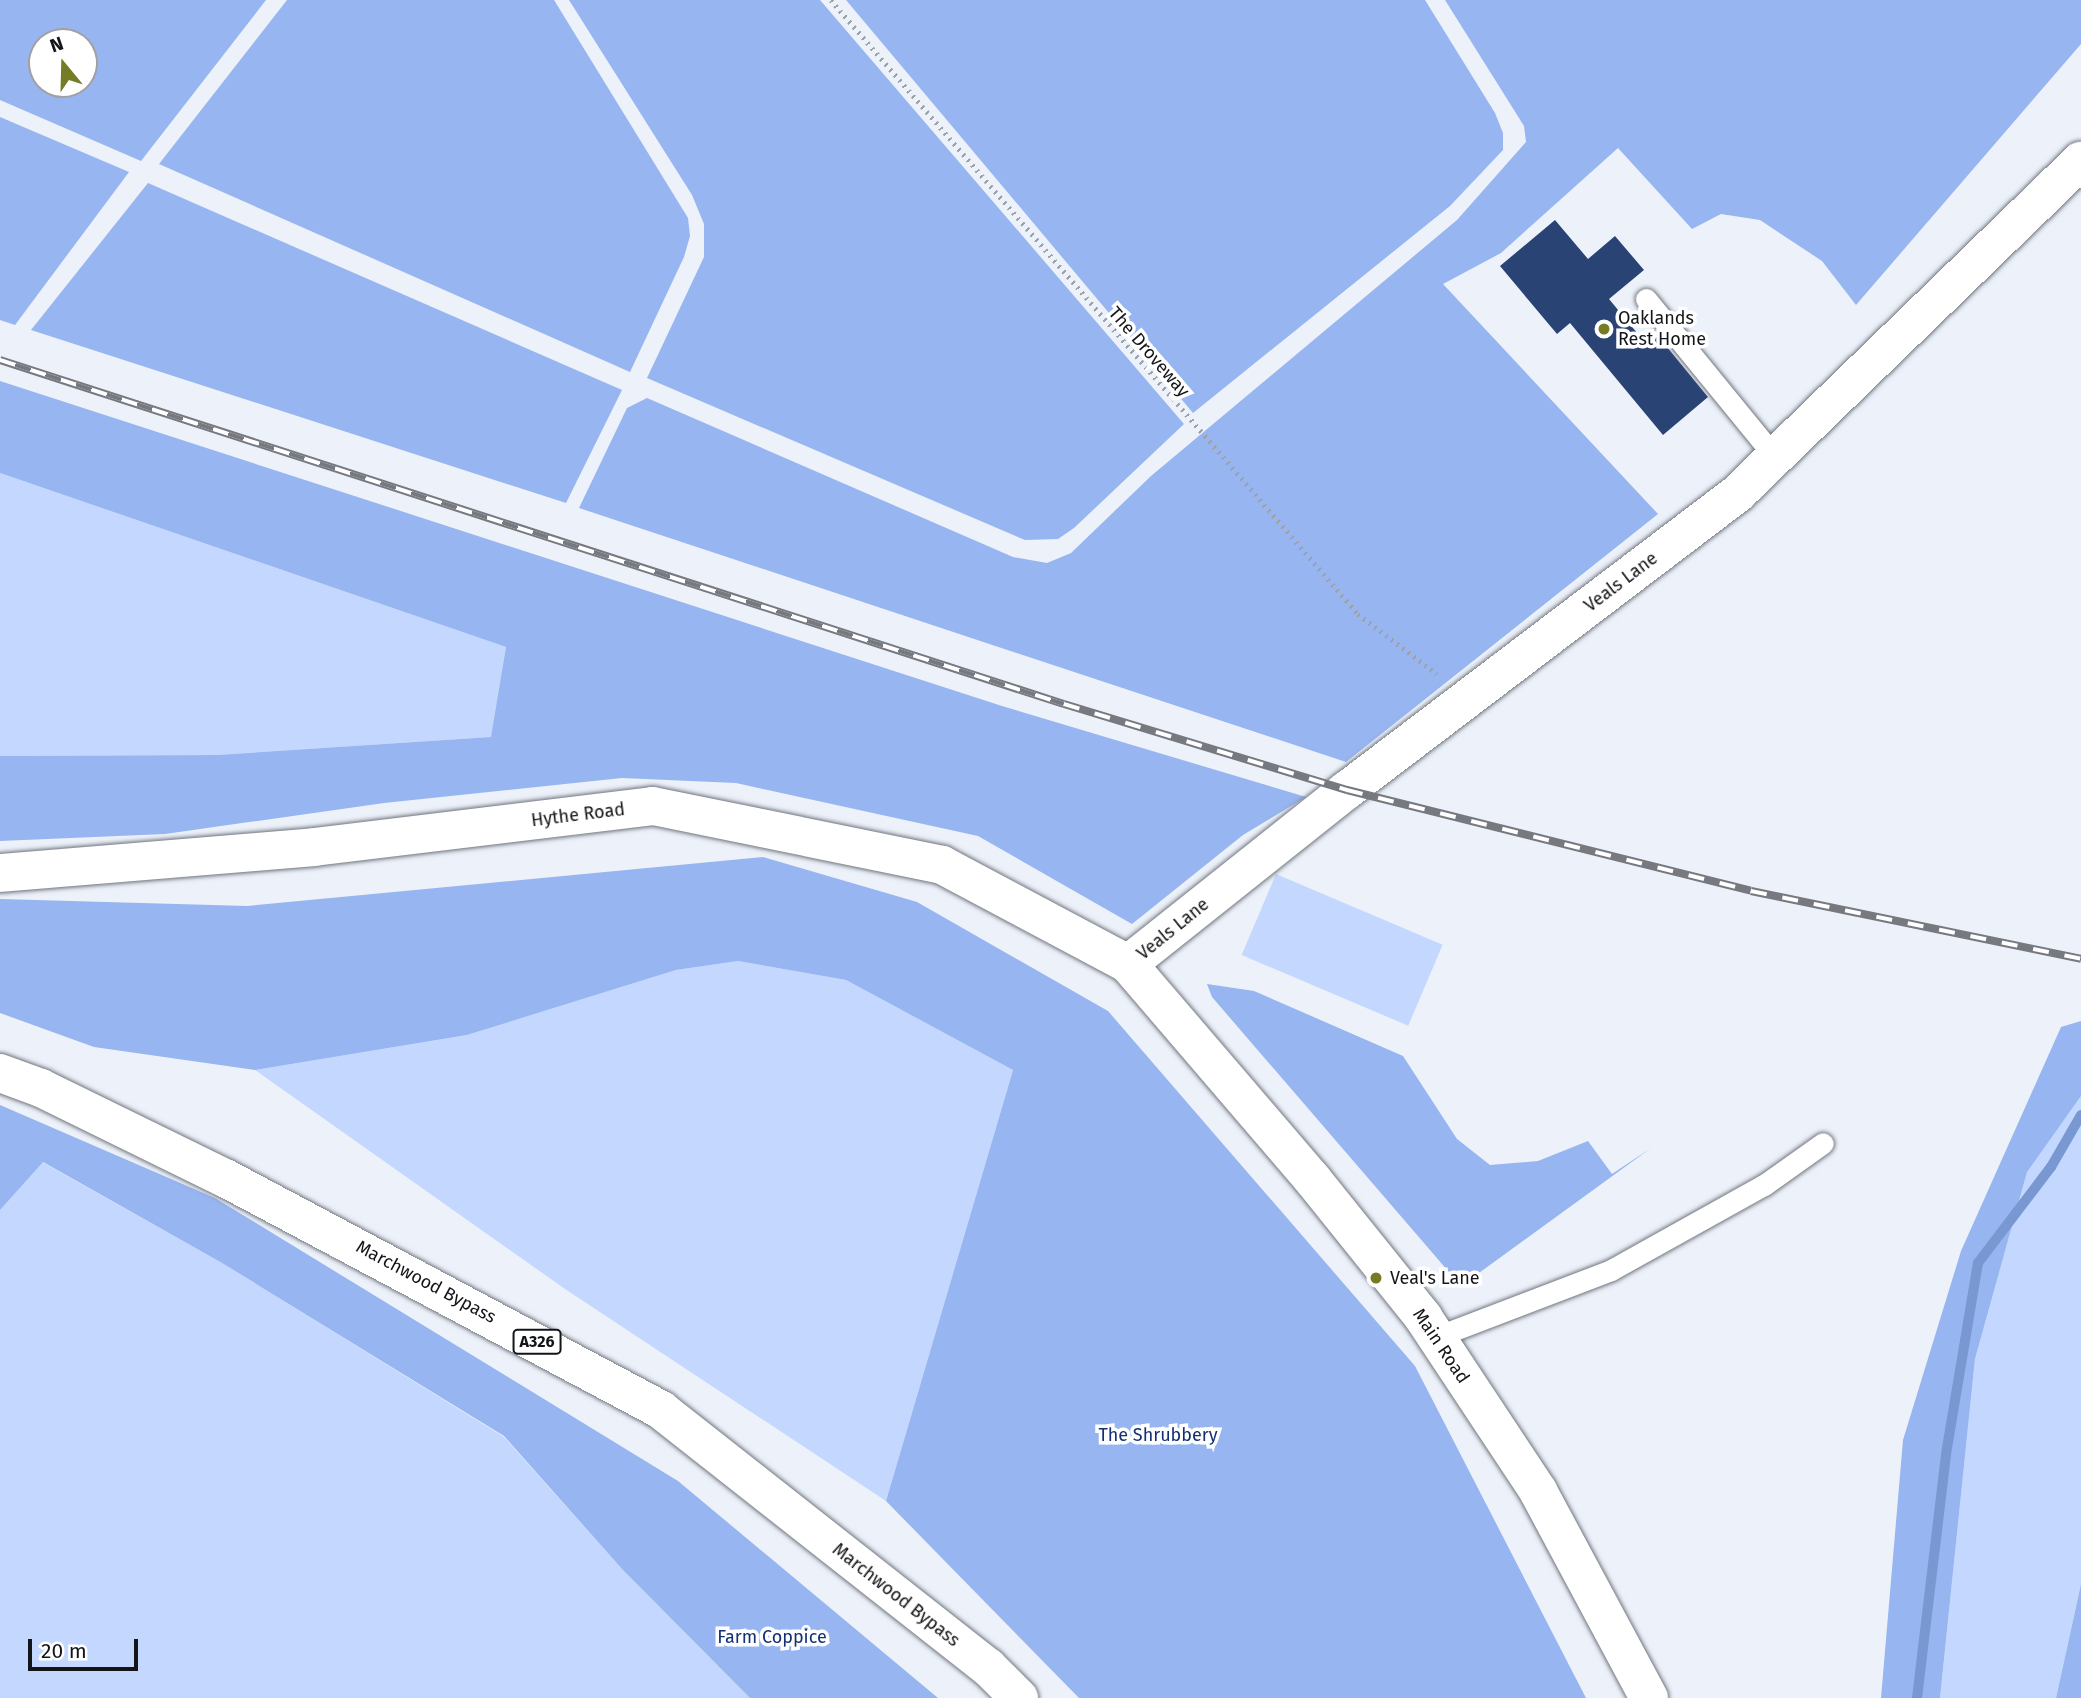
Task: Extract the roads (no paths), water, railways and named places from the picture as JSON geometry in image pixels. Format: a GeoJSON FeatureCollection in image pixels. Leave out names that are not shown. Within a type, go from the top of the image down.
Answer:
{"type":"FeatureCollection","features":[{"type":"Feature","properties":{"kind":"street","name":"Veals Lane"},"geometry":{"type":"LineString","coordinates":[[1128,964],[1468,698],[1739,492],[2081,160]]}},
{"type":"Feature","properties":{"kind":"street","name":"Hythe Road"},"geometry":{"type":"LineString","coordinates":[[0,873],[314,847],[653,806],[942,865],[1128,964]]}},
{"type":"Feature","properties":{"kind":"street","name":"Main Road"},"geometry":{"type":"LineString","coordinates":[[1128,964],[1313,1180],[1436,1338],[1538,1491],[1648,1698]]}},
{"type":"Feature","properties":{"kind":"street","name":"Marchwood Bypass"},"geometry":{"type":"LineString","coordinates":[[0,1073],[41,1088],[227,1179],[662,1409],[988,1667],[1019,1698]]}},
{"type":"Feature","properties":{"kind":"lane"},"geometry":{"type":"LineString","coordinates":[[1646,299],[1774,457]]}},
{"type":"Feature","properties":{"kind":"lane"},"geometry":{"type":"LineString","coordinates":[[1436,1338],[1611,1269],[1764,1185],[1823,1143]]}},
{"type":"Feature","properties":{"kind":"waterway"},"geometry":{"type":"LineString","coordinates":[[1917,1698],[1946,1454],[1978,1263],[2051,1167],[2081,1115]]}},
{"type":"Feature","properties":{"kind":"railway"},"geometry":{"type":"LineString","coordinates":[[0,360],[1064,704],[1347,790],[1751,891],[2081,959]]}},
{"type":"Feature","properties":{"kind":"place","name":"Oaklands Rest Home"},"geometry":{"type":"Point","coordinates":[1604,329]}},
{"type":"Feature","properties":{"kind":"place","name":"Veal's Lane"},"geometry":{"type":"Point","coordinates":[1376,1278]}},
{"type":"Feature","properties":{"kind":"park label","name":"The Shrubbery"},"geometry":{"type":"Point","coordinates":[1158,1435]}},
{"type":"Feature","properties":{"kind":"park label","name":"Farm Coppice"},"geometry":{"type":"Point","coordinates":[772,1637]}}]}
